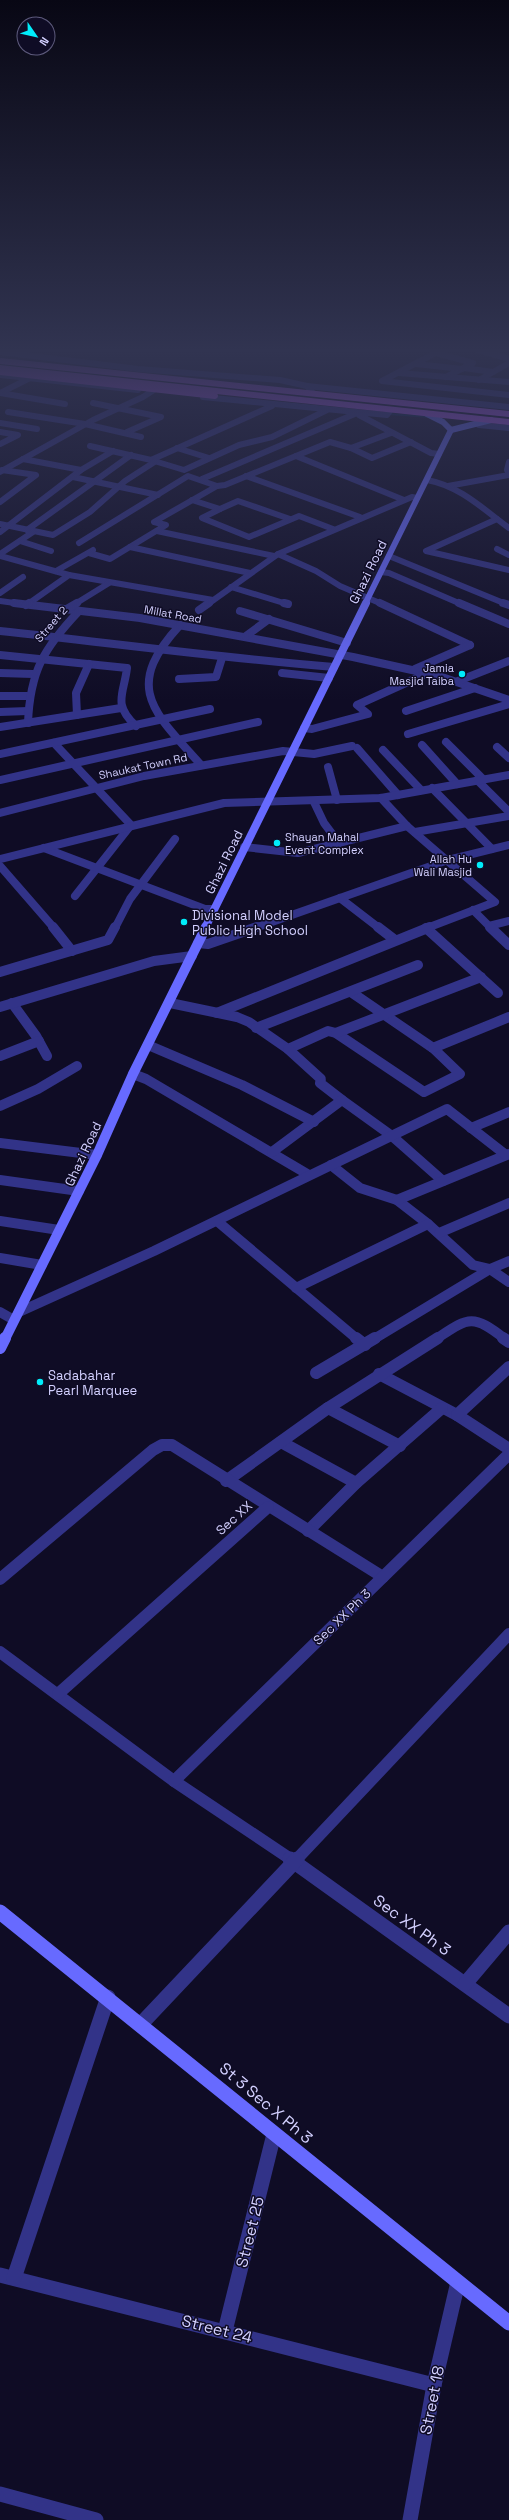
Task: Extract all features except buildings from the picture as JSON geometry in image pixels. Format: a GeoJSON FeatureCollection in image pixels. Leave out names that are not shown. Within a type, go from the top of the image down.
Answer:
{"type":"FeatureCollection","features":[{"type":"Feature","properties":{"kind":"main road","name":"Ghazi Road"},"geometry":{"type":"LineString","coordinates":[[0,1348],[97,1155],[133,1074],[170,1003],[244,847],[293,752],[434,466]]}},
{"type":"Feature","properties":{"kind":"main road","name":"St 3 Sec X Ph 3"},"geometry":{"type":"LineString","coordinates":[[0,1912],[142,2023],[274,2134],[509,2323]]}},
{"type":"Feature","properties":{"kind":"street"},"geometry":{"type":"LineString","coordinates":[[1,471],[11,466]]}},
{"type":"Feature","properties":{"kind":"street"},"geometry":{"type":"LineString","coordinates":[[58,466],[81,470]]}},
{"type":"Feature","properties":{"kind":"street"},"geometry":{"type":"LineString","coordinates":[[0,532],[88,466]]}},
{"type":"Feature","properties":{"kind":"street"},"geometry":{"type":"LineString","coordinates":[[0,555],[20,541],[30,531],[93,481],[116,466]]}},
{"type":"Feature","properties":{"kind":"street"},"geometry":{"type":"LineString","coordinates":[[0,524],[53,536],[90,512],[118,486],[146,466]]}},
{"type":"Feature","properties":{"kind":"street"},"geometry":{"type":"LineString","coordinates":[[170,466],[182,470],[192,466]]}},
{"type":"Feature","properties":{"kind":"street"},"geometry":{"type":"LineString","coordinates":[[202,479],[233,466]]}},
{"type":"Feature","properties":{"kind":"street"},"geometry":{"type":"LineString","coordinates":[[56,572],[91,551],[109,560],[157,532],[166,525],[154,522],[217,486],[272,466]]}},
{"type":"Feature","properties":{"kind":"street"},"geometry":{"type":"LineString","coordinates":[[320,466],[404,500]]}},
{"type":"Feature","properties":{"kind":"street"},"geometry":{"type":"LineString","coordinates":[[0,502],[36,476],[1,471]]}},
{"type":"Feature","properties":{"kind":"street"},"geometry":{"type":"LineString","coordinates":[[448,486],[509,474]]}},
{"type":"Feature","properties":{"kind":"street"},"geometry":{"type":"LineString","coordinates":[[79,543],[188,476],[202,479],[217,486]]}},
{"type":"Feature","properties":{"kind":"street"},"geometry":{"type":"LineString","coordinates":[[246,476],[360,517]]}},
{"type":"Feature","properties":{"kind":"street"},"geometry":{"type":"LineString","coordinates":[[72,477],[158,495]]}},
{"type":"Feature","properties":{"kind":"street"},"geometry":{"type":"LineString","coordinates":[[427,480],[448,486],[509,528]]}},
{"type":"Feature","properties":{"kind":"street"},"geometry":{"type":"LineString","coordinates":[[199,610],[276,555],[360,517],[404,500],[417,498]]}},
{"type":"Feature","properties":{"kind":"street"},"geometry":{"type":"LineString","coordinates":[[192,500],[220,509]]}},
{"type":"Feature","properties":{"kind":"street"},"geometry":{"type":"LineString","coordinates":[[290,519],[238,501],[202,518],[249,537],[300,516],[333,529]]}},
{"type":"Feature","properties":{"kind":"street"},"geometry":{"type":"LineString","coordinates":[[497,519],[426,551],[509,570]]}},
{"type":"Feature","properties":{"kind":"street"},"geometry":{"type":"LineString","coordinates":[[157,532],[276,555],[316,571],[340,586],[368,597],[470,645],[415,669]]}},
{"type":"Feature","properties":{"kind":"street"},"geometry":{"type":"LineString","coordinates":[[20,541],[51,551]]}},
{"type":"Feature","properties":{"kind":"street"},"geometry":{"type":"LineString","coordinates":[[130,547],[250,573]]}},
{"type":"Feature","properties":{"kind":"street"},"geometry":{"type":"LineString","coordinates":[[497,549],[509,555]]}},
{"type":"Feature","properties":{"kind":"street"},"geometry":{"type":"LineString","coordinates":[[0,555],[69,575],[213,600]]}},
{"type":"Feature","properties":{"kind":"street"},"geometry":{"type":"LineString","coordinates":[[389,556],[509,605]]}},
{"type":"Feature","properties":{"kind":"street"},"geometry":{"type":"LineString","coordinates":[[381,572],[389,573],[509,624]]}},
{"type":"Feature","properties":{"kind":"street"},"geometry":{"type":"LineString","coordinates":[[26,605],[69,575]]}},
{"type":"Feature","properties":{"kind":"street"},"geometry":{"type":"LineString","coordinates":[[0,593],[23,577]]}},
{"type":"Feature","properties":{"kind":"street"},"geometry":{"type":"LineString","coordinates":[[65,610],[109,583]]}},
{"type":"Feature","properties":{"kind":"street"},"geometry":{"type":"LineString","coordinates":[[231,587],[288,604]]}},
{"type":"Feature","properties":{"kind":"street","name":"Millat Road"},"geometry":{"type":"LineString","coordinates":[[0,601],[180,625],[246,636],[415,669],[458,681],[509,701]]}},
{"type":"Feature","properties":{"kind":"street","name":"Street 2"},"geometry":{"type":"LineString","coordinates":[[28,723],[28,696],[33,674],[40,658],[54,637],[79,611]]}},
{"type":"Feature","properties":{"kind":"street"},"geometry":{"type":"LineString","coordinates":[[240,611],[347,643]]}},
{"type":"Feature","properties":{"kind":"street"},"geometry":{"type":"LineString","coordinates":[[246,636],[269,619]]}},
{"type":"Feature","properties":{"kind":"street"},"geometry":{"type":"LineString","coordinates":[[180,625],[160,648],[149,671],[151,702],[201,765]]}},
{"type":"Feature","properties":{"kind":"street"},"geometry":{"type":"LineString","coordinates":[[0,631],[160,648],[222,658],[334,667]]}},
{"type":"Feature","properties":{"kind":"street"},"geometry":{"type":"LineString","coordinates":[[0,654],[128,669],[121,687],[121,708],[126,717],[136,726]]}},
{"type":"Feature","properties":{"kind":"street"},"geometry":{"type":"LineString","coordinates":[[179,679],[213,678],[216,676],[222,658]]}},
{"type":"Feature","properties":{"kind":"street"},"geometry":{"type":"LineString","coordinates":[[458,681],[509,661]]}},
{"type":"Feature","properties":{"kind":"street"},"geometry":{"type":"LineString","coordinates":[[77,715],[76,693],[81,678],[89,664]]}},
{"type":"Feature","properties":{"kind":"street"},"geometry":{"type":"LineString","coordinates":[[0,673],[33,674]]}},
{"type":"Feature","properties":{"kind":"street"},"geometry":{"type":"LineString","coordinates":[[282,673],[329,678]]}},
{"type":"Feature","properties":{"kind":"street"},"geometry":{"type":"LineString","coordinates":[[304,728],[312,729],[368,714],[357,706],[428,673]]}},
{"type":"Feature","properties":{"kind":"street"},"geometry":{"type":"LineString","coordinates":[[406,711],[475,688]]}},
{"type":"Feature","properties":{"kind":"street"},"geometry":{"type":"LineString","coordinates":[[0,696],[28,696]]}},
{"type":"Feature","properties":{"kind":"street"},"geometry":{"type":"LineString","coordinates":[[408,734],[509,701]]}},
{"type":"Feature","properties":{"kind":"street"},"geometry":{"type":"LineString","coordinates":[[0,727],[121,708]]}},
{"type":"Feature","properties":{"kind":"street"},"geometry":{"type":"LineString","coordinates":[[0,754],[210,709]]}},
{"type":"Feature","properties":{"kind":"street"},"geometry":{"type":"LineString","coordinates":[[0,712],[28,711]]}},
{"type":"Feature","properties":{"kind":"street"},"geometry":{"type":"LineString","coordinates":[[0,780],[179,738],[258,722]]}},
{"type":"Feature","properties":{"kind":"street"},"geometry":{"type":"LineString","coordinates":[[446,742],[509,812]]}},
{"type":"Feature","properties":{"kind":"street"},"geometry":{"type":"LineString","coordinates":[[54,743],[71,763],[131,825]]}},
{"type":"Feature","properties":{"kind":"street"},"geometry":{"type":"LineString","coordinates":[[422,745],[457,784]]}},
{"type":"Feature","properties":{"kind":"street","name":"Shaukat Town Rd"},"geometry":{"type":"LineString","coordinates":[[0,813],[144,776],[201,765],[283,752],[314,754],[355,747],[398,795]]}},
{"type":"Feature","properties":{"kind":"street"},"geometry":{"type":"LineString","coordinates":[[497,747],[509,758]]}},
{"type":"Feature","properties":{"kind":"street"},"geometry":{"type":"LineString","coordinates":[[383,750],[421,790]]}},
{"type":"Feature","properties":{"kind":"street"},"geometry":{"type":"LineString","coordinates":[[328,767],[337,800]]}},
{"type":"Feature","properties":{"kind":"street"},"geometry":{"type":"LineString","coordinates":[[0,859],[131,825],[224,803],[314,802],[381,798],[509,775]]}},
{"type":"Feature","properties":{"kind":"street"},"geometry":{"type":"LineString","coordinates":[[432,788],[492,849]]}},
{"type":"Feature","properties":{"kind":"street"},"geometry":{"type":"LineString","coordinates":[[217,1013],[395,940],[495,902],[407,826],[381,798]]}},
{"type":"Feature","properties":{"kind":"street"},"geometry":{"type":"LineString","coordinates":[[314,802],[324,823],[340,843]]}},
{"type":"Feature","properties":{"kind":"street"},"geometry":{"type":"LineString","coordinates":[[415,832],[509,816]]}},
{"type":"Feature","properties":{"kind":"street"},"geometry":{"type":"LineString","coordinates":[[75,896],[131,825]]}},
{"type":"Feature","properties":{"kind":"street"},"geometry":{"type":"LineString","coordinates":[[244,847],[298,853],[407,826]]}},
{"type":"Feature","properties":{"kind":"street"},"geometry":{"type":"LineString","coordinates":[[0,972],[108,940],[130,899],[175,838]]}},
{"type":"Feature","properties":{"kind":"street"},"geometry":{"type":"LineString","coordinates":[[198,943],[208,944],[448,860],[509,845]]}},
{"type":"Feature","properties":{"kind":"street"},"geometry":{"type":"LineString","coordinates":[[44,848],[140,886],[205,909],[214,909]]}},
{"type":"Feature","properties":{"kind":"street"},"geometry":{"type":"LineString","coordinates":[[0,866],[8,877],[39,908],[72,951]]}},
{"type":"Feature","properties":{"kind":"street"},"geometry":{"type":"LineString","coordinates":[[340,898],[395,940]]}},
{"type":"Feature","properties":{"kind":"street"},"geometry":{"type":"LineString","coordinates":[[473,910],[509,945]]}},
{"type":"Feature","properties":{"kind":"street"},"geometry":{"type":"LineString","coordinates":[[488,926],[509,921]]}},
{"type":"Feature","properties":{"kind":"street"},"geometry":{"type":"LineString","coordinates":[[426,928],[498,993]]}},
{"type":"Feature","properties":{"kind":"street"},"geometry":{"type":"LineString","coordinates":[[0,1007],[79,982],[154,962],[182,955],[192,956]]}},
{"type":"Feature","properties":{"kind":"street"},"geometry":{"type":"LineString","coordinates":[[256,1028],[418,966]]}},
{"type":"Feature","properties":{"kind":"street"},"geometry":{"type":"LineString","coordinates":[[336,1034],[481,977]]}},
{"type":"Feature","properties":{"kind":"street"},"geometry":{"type":"LineString","coordinates":[[288,1049],[328,1030],[424,1092],[460,1074],[433,1048],[351,992]]}},
{"type":"Feature","properties":{"kind":"street"},"geometry":{"type":"LineString","coordinates":[[170,1003],[237,1018],[256,1028],[288,1049],[321,1078],[320,1083],[392,1136],[443,1181]]}},
{"type":"Feature","properties":{"kind":"street"},"geometry":{"type":"LineString","coordinates":[[12,1004],[39,1041],[47,1056]]}},
{"type":"Feature","properties":{"kind":"street"},"geometry":{"type":"LineString","coordinates":[[433,1048],[509,1017]]}},
{"type":"Feature","properties":{"kind":"street"},"geometry":{"type":"LineString","coordinates":[[0,1056],[39,1041]]}},
{"type":"Feature","properties":{"kind":"street"},"geometry":{"type":"LineString","coordinates":[[148,1045],[242,1084],[314,1122]]}},
{"type":"Feature","properties":{"kind":"street"},"geometry":{"type":"LineString","coordinates":[[0,1106],[38,1089],[77,1066]]}},
{"type":"Feature","properties":{"kind":"street"},"geometry":{"type":"LineString","coordinates":[[133,1074],[272,1152],[309,1175]]}},
{"type":"Feature","properties":{"kind":"street"},"geometry":{"type":"LineString","coordinates":[[272,1152],[342,1100]]}},
{"type":"Feature","properties":{"kind":"street"},"geometry":{"type":"LineString","coordinates":[[0,1312],[16,1316],[217,1222],[309,1175],[447,1109],[507,1155]]}},
{"type":"Feature","properties":{"kind":"street"},"geometry":{"type":"LineString","coordinates":[[471,1128],[509,1112]]}},
{"type":"Feature","properties":{"kind":"street"},"geometry":{"type":"LineString","coordinates":[[0,1142],[97,1155]]}},
{"type":"Feature","properties":{"kind":"street"},"geometry":{"type":"LineString","coordinates":[[397,1200],[507,1155]]}},
{"type":"Feature","properties":{"kind":"street"},"geometry":{"type":"LineString","coordinates":[[331,1165],[360,1188],[397,1200],[439,1233],[473,1265],[490,1269],[509,1282]]}},
{"type":"Feature","properties":{"kind":"street"},"geometry":{"type":"LineString","coordinates":[[0,1180],[79,1191]]}},
{"type":"Feature","properties":{"kind":"street"},"geometry":{"type":"LineString","coordinates":[[439,1233],[509,1203]]}},
{"type":"Feature","properties":{"kind":"street"},"geometry":{"type":"LineString","coordinates":[[0,1221],[59,1230]]}},
{"type":"Feature","properties":{"kind":"street"},"geometry":{"type":"LineString","coordinates":[[217,1222],[365,1345]]}},
{"type":"Feature","properties":{"kind":"street"},"geometry":{"type":"LineString","coordinates":[[296,1288],[428,1224]]}},
{"type":"Feature","properties":{"kind":"street"},"geometry":{"type":"LineString","coordinates":[[0,1258],[42,1265]]}},
{"type":"Feature","properties":{"kind":"street"},"geometry":{"type":"LineString","coordinates":[[316,1373],[490,1269],[509,1261]]}},
{"type":"Feature","properties":{"kind":"street"},"geometry":{"type":"LineString","coordinates":[[226,1481],[328,1408],[462,1322],[473,1319],[488,1325],[509,1342]]}},
{"type":"Feature","properties":{"kind":"street"},"geometry":{"type":"LineString","coordinates":[[457,1415],[509,1367]]}},
{"type":"Feature","properties":{"kind":"street"},"geometry":{"type":"LineString","coordinates":[[379,1374],[457,1415],[509,1449]]}},
{"type":"Feature","properties":{"kind":"street"},"geometry":{"type":"LineString","coordinates":[[328,1408],[400,1446]]}},
{"type":"Feature","properties":{"kind":"street"},"geometry":{"type":"LineString","coordinates":[[308,1531],[356,1483],[442,1408]]}},
{"type":"Feature","properties":{"kind":"street"},"geometry":{"type":"LineString","coordinates":[[281,1442],[356,1483]]}},
{"type":"Feature","properties":{"kind":"street","name":"Sec XX"},"geometry":{"type":"LineString","coordinates":[[0,1579],[153,1450],[162,1445],[172,1445],[268,1507],[58,1694]]}},
{"type":"Feature","properties":{"kind":"street","name":"Sec XX Ph 3"},"geometry":{"type":"LineString","coordinates":[[174,1781],[509,1454]]}},
{"type":"Feature","properties":{"kind":"street"},"geometry":{"type":"LineString","coordinates":[[268,1507],[383,1577]]}},
{"type":"Feature","properties":{"kind":"street"},"geometry":{"type":"LineString","coordinates":[[142,2023],[509,1634]]}},
{"type":"Feature","properties":{"kind":"street"},"geometry":{"type":"LineString","coordinates":[[0,1652],[58,1694]]}},
{"type":"Feature","properties":{"kind":"street","name":"Sec XX Ph 3"},"geometry":{"type":"LineString","coordinates":[[58,1694],[174,1781],[295,1862],[509,2016]]}},
{"type":"Feature","properties":{"kind":"street"},"geometry":{"type":"LineString","coordinates":[[465,1984],[509,1932]]}},
{"type":"Feature","properties":{"kind":"street"},"geometry":{"type":"LineString","coordinates":[[7,2277],[108,1997]]}},
{"type":"Feature","properties":{"kind":"street","name":"Street 25"},"geometry":{"type":"LineString","coordinates":[[225,2331],[274,2134]]}},
{"type":"Feature","properties":{"kind":"street","name":"Street 24"},"geometry":{"type":"LineString","coordinates":[[7,2277],[434,2385]]}},
{"type":"Feature","properties":{"kind":"street","name":"Street 18"},"geometry":{"type":"LineString","coordinates":[[410,2520],[434,2385],[458,2282]]}},
{"type":"Feature","properties":{"kind":"street"},"geometry":{"type":"LineString","coordinates":[[0,2494],[96,2520]]}},
{"type":"Feature","properties":{"kind":"place","name":"Jamia Masjid Taiba"},"geometry":{"type":"Point","coordinates":[462,674]}},
{"type":"Feature","properties":{"kind":"place","name":"Shayan Mahal Event Complex"},"geometry":{"type":"Point","coordinates":[277,843]}},
{"type":"Feature","properties":{"kind":"place","name":"Allah Hu Wali Masjid"},"geometry":{"type":"Point","coordinates":[480,865]}},
{"type":"Feature","properties":{"kind":"place","name":"Divisional Model Public High School"},"geometry":{"type":"Point","coordinates":[184,922]}},
{"type":"Feature","properties":{"kind":"place","name":"Sadabahar Pearl Marquee"},"geometry":{"type":"Point","coordinates":[40,1382]}}]}
